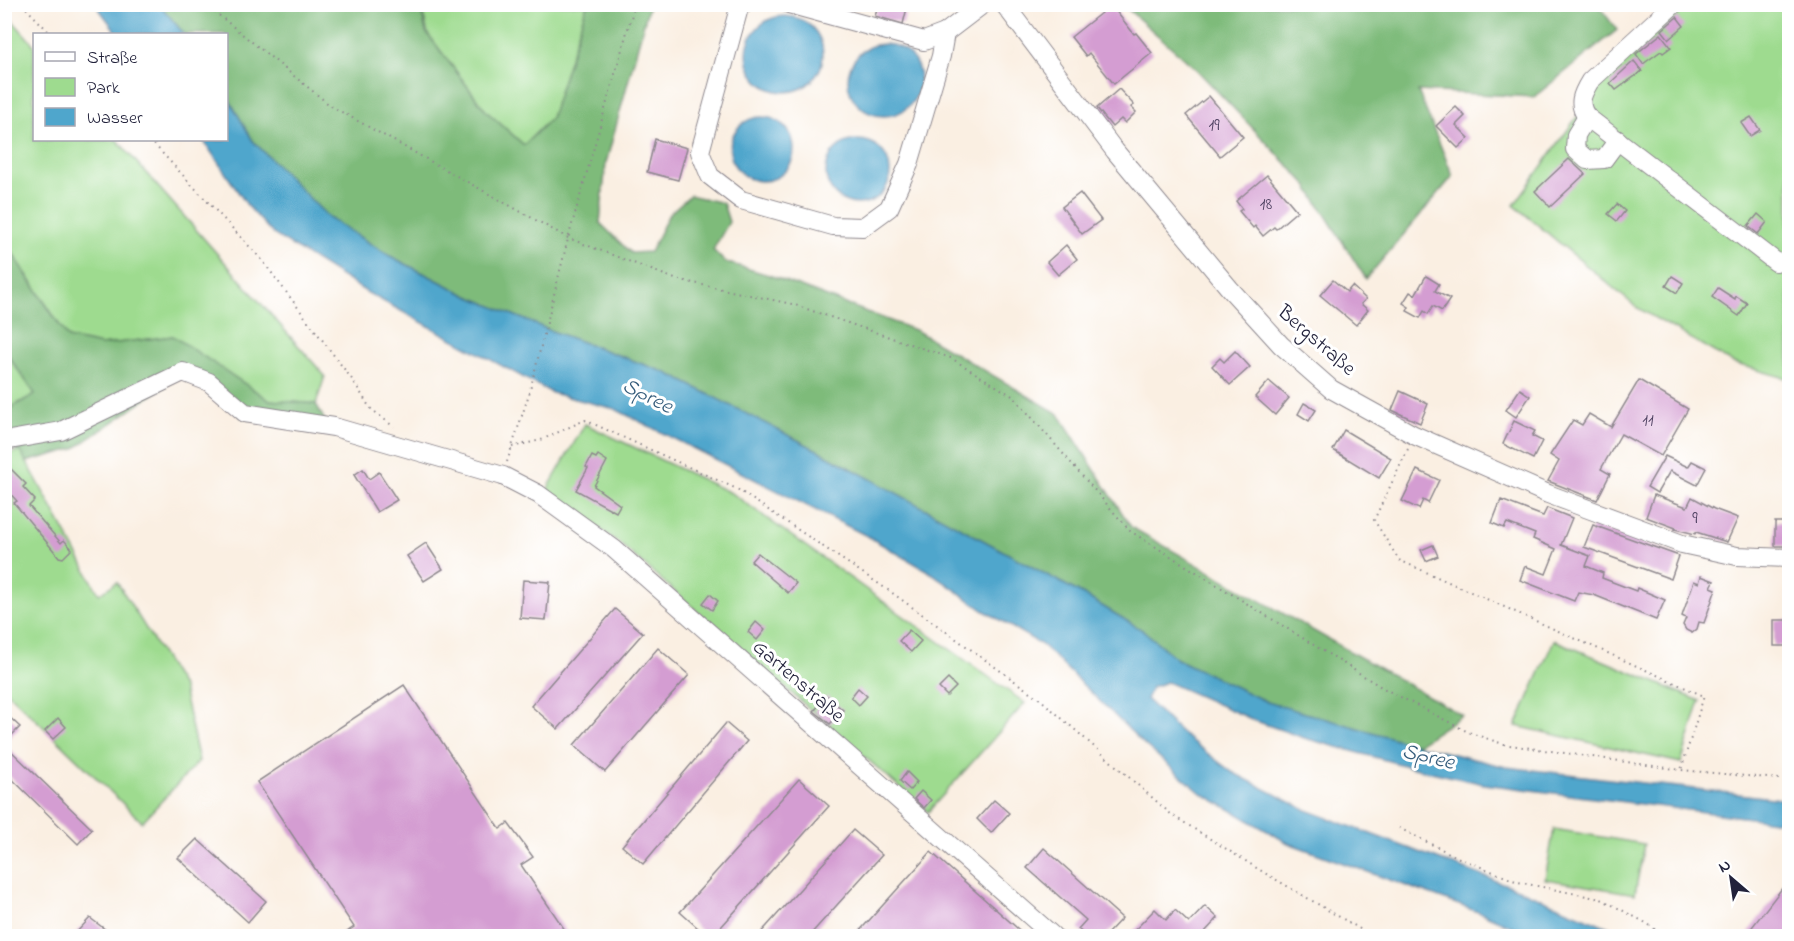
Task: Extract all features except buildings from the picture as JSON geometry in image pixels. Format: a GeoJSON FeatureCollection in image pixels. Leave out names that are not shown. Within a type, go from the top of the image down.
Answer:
{"type":"FeatureCollection","features":[{"type":"Feature","properties":{"kind":"street"},"geometry":{"type":"LineString","coordinates":[[743,4],[739,8],[700,152],[710,176],[741,200],[833,226],[863,227],[889,208],[909,164],[941,56],[945,33]]}},
{"type":"Feature","properties":{"kind":"street"},"geometry":{"type":"LineString","coordinates":[[789,4],[924,41],[945,33],[983,4]]}},
{"type":"Feature","properties":{"kind":"street","name":"Bergstraße"},"geometry":{"type":"LineString","coordinates":[[1004,4],[1115,151],[1230,289],[1281,345],[1331,389],[1414,435],[1548,494],[1682,544],[1737,556],[1790,558]]}},
{"type":"Feature","properties":{"kind":"street"},"geometry":{"type":"LineString","coordinates":[[1674,4],[1590,81],[1581,96],[1582,110],[1587,117],[1776,262]]}},
{"type":"Feature","properties":{"kind":"street"},"geometry":{"type":"LineString","coordinates":[[1587,117],[1576,135],[1575,149],[1587,160],[1605,159],[1618,140]]}},
{"type":"Feature","properties":{"kind":"street","name":"Gartenstraße"},"geometry":{"type":"LineString","coordinates":[[4,441],[61,431],[183,372],[209,382],[245,413],[334,427],[503,476],[538,494],[614,549],[1053,936]]}},
{"type":"Feature","properties":{"kind":"path"},"geometry":{"type":"LineString","coordinates":[[22,4],[50,33]]}},
{"type":"Feature","properties":{"kind":"path"},"geometry":{"type":"LineString","coordinates":[[206,4],[331,106],[568,238],[675,279],[792,304],[951,358],[1014,398],[1130,531],[1383,688],[1468,732],[1503,744],[1681,770],[1790,780]]}},
{"type":"Feature","properties":{"kind":"path"},"geometry":{"type":"LineString","coordinates":[[635,4],[568,238],[529,394],[512,447],[541,440],[585,420],[737,489],[891,592],[1041,700],[1172,814],[1263,872],[1372,936]]}},
{"type":"Feature","properties":{"kind":"path"},"geometry":{"type":"LineString","coordinates":[[151,141],[262,260],[354,382],[370,408],[398,430]]}},
{"type":"Feature","properties":{"kind":"path"},"geometry":{"type":"LineString","coordinates":[[1414,435],[1374,520],[1399,560],[1704,696],[1681,770]]}},
{"type":"Feature","properties":{"kind":"path"},"geometry":{"type":"LineString","coordinates":[[1399,828],[1459,858],[1518,882],[1601,899],[1648,924],[1663,936]]}},
{"type":"Feature","properties":{"kind":"green space"},"geometry":{"type":"Polygon","coordinates":[[[160,5],[420,5],[426,32],[486,111],[524,145],[551,118],[587,5],[649,5],[606,163],[600,223],[631,253],[650,252],[669,214],[690,195],[723,203],[729,222],[713,250],[725,262],[769,275],[917,331],[1059,414],[1131,527],[1462,715],[1417,745],[1267,702],[1177,659],[1144,631],[1082,594],[819,451],[667,373],[549,330],[468,296],[390,256],[329,218],[253,141],[228,98],[228,33],[183,33],[160,5]]]}},
{"type":"Feature","properties":{"kind":"green space"},"geometry":{"type":"Polygon","coordinates":[[[421,5],[587,5],[551,118],[524,145],[486,111],[428,34],[421,5]]]}},
{"type":"Feature","properties":{"kind":"green space"},"geometry":{"type":"Polygon","coordinates":[[[1123,5],[1598,5],[1617,30],[1534,97],[1418,91],[1453,176],[1366,279],[1306,184],[1195,68],[1123,5]]]}},
{"type":"Feature","properties":{"kind":"green space"},"geometry":{"type":"Polygon","coordinates":[[[1676,5],[1789,5],[1789,379],[1733,363],[1636,307],[1514,205],[1582,110],[1581,96],[1676,5]]]}},
{"type":"Feature","properties":{"kind":"green space"},"geometry":{"type":"Polygon","coordinates":[[[4,11],[33,44],[33,141],[118,141],[325,376],[316,404],[269,400],[173,336],[101,345],[68,338],[5,241],[4,11]]]}},
{"type":"Feature","properties":{"kind":"green space"},"geometry":{"type":"Polygon","coordinates":[[[4,241],[68,338],[101,345],[173,336],[269,400],[316,404],[332,434],[242,417],[206,384],[178,377],[74,449],[26,462],[21,451],[5,444],[5,411],[35,394],[5,351],[4,241]]]}},
{"type":"Feature","properties":{"kind":"green space"},"geometry":{"type":"Polygon","coordinates":[[[4,351],[36,394],[5,411],[4,411],[4,351]]]}},
{"type":"Feature","properties":{"kind":"green space"},"geometry":{"type":"Polygon","coordinates":[[[585,424],[733,494],[1025,703],[928,812],[619,543],[547,490],[585,424]]]}},
{"type":"Feature","properties":{"kind":"green space"},"geometry":{"type":"Polygon","coordinates":[[[21,451],[99,594],[117,582],[183,688],[199,761],[142,822],[5,690],[4,454],[21,451]]]}},
{"type":"Feature","properties":{"kind":"green space"},"geometry":{"type":"Polygon","coordinates":[[[1554,640],[1700,701],[1681,763],[1516,726],[1554,640]]]}},
{"type":"Feature","properties":{"kind":"green space"},"geometry":{"type":"Polygon","coordinates":[[[1554,829],[1644,844],[1635,894],[1545,879],[1554,829]]]}},
{"type":"Feature","properties":{"kind":"water"},"geometry":{"type":"Polygon","coordinates":[[[96,5],[160,5],[183,33],[117,33],[96,5]]]}},
{"type":"Feature","properties":{"kind":"water"},"geometry":{"type":"Polygon","coordinates":[[[785,16],[800,19],[812,27],[820,39],[823,54],[820,69],[812,81],[800,89],[785,92],[770,89],[758,81],[750,69],[747,54],[750,39],[758,27],[770,19],[785,16]]]}},
{"type":"Feature","properties":{"kind":"water"},"geometry":{"type":"Polygon","coordinates":[[[891,44],[910,54],[918,66],[920,80],[918,94],[910,106],[898,114],[877,116],[858,106],[850,94],[848,73],[858,54],[870,46],[891,44]]]}},
{"type":"Feature","properties":{"kind":"water","name":"Spree"},"geometry":{"type":"Polygon","coordinates":[[[228,98],[253,141],[329,218],[390,256],[468,296],[549,330],[667,373],[819,451],[1082,594],[1144,631],[1177,659],[1267,702],[1417,745],[1506,767],[1789,800],[1789,823],[1484,784],[1418,769],[1304,738],[1256,721],[1167,682],[1152,687],[1146,699],[1185,736],[1232,772],[1304,809],[1518,889],[1615,930],[1623,936],[1533,936],[1481,913],[1288,843],[1201,793],[1146,746],[1042,645],[983,610],[933,574],[869,537],[615,409],[552,393],[368,293],[273,234],[247,205],[204,141],[228,141],[228,98]]]}},
{"type":"Feature","properties":{"kind":"water"},"geometry":{"type":"Polygon","coordinates":[[[762,117],[785,126],[794,149],[785,172],[762,181],[739,172],[730,149],[739,126],[762,117]]]}},
{"type":"Feature","properties":{"kind":"water"},"geometry":{"type":"Polygon","coordinates":[[[858,140],[870,142],[881,149],[888,160],[890,172],[888,184],[881,195],[870,202],[858,204],[846,202],[835,195],[828,184],[826,172],[828,160],[835,149],[846,142],[858,140]]]}}]}
